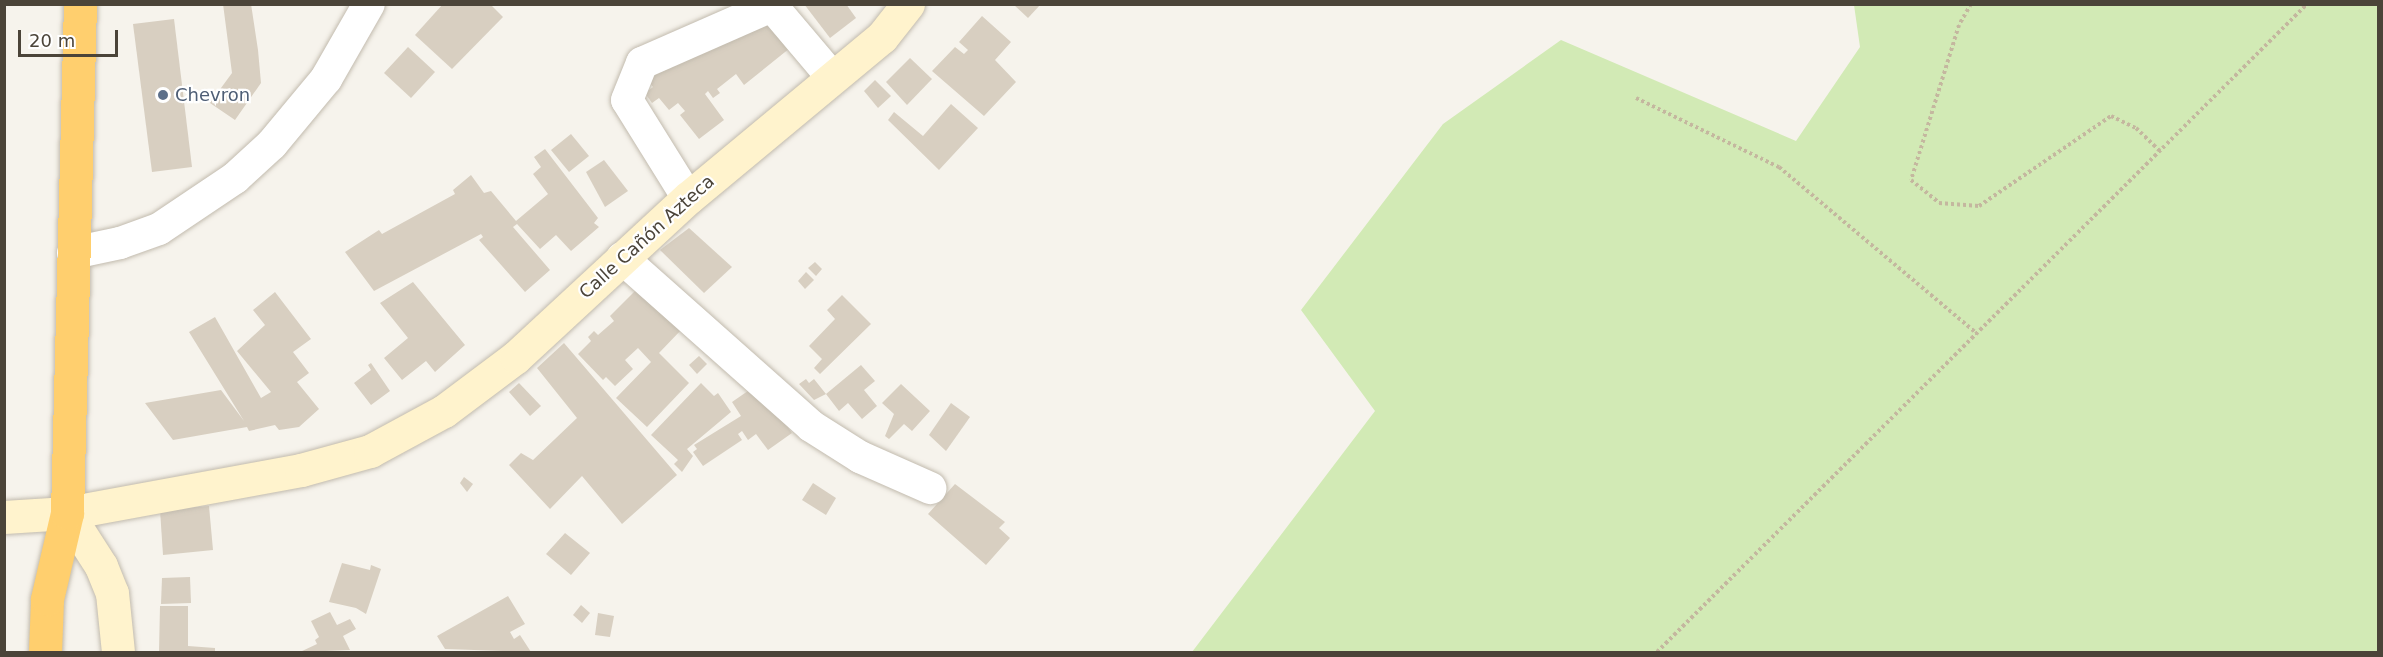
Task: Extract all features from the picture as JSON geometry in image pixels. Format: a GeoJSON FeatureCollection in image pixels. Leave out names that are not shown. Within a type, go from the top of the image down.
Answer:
{"type":"FeatureCollection","features":[{"type":"Feature","properties":{"kind":"highway"},"geometry":{"type":"LineString","coordinates":[[45,652],[46,599],[67,513],[80,4]]}},
{"type":"Feature","properties":{"kind":"main road","name":"Calle Cañón Azteca"},"geometry":{"type":"LineString","coordinates":[[4,517],[67,513],[210,490],[370,451],[444,411],[516,357],[688,198],[882,37],[908,4]]}},
{"type":"Feature","properties":{"kind":"main road"},"geometry":{"type":"LineString","coordinates":[[67,513],[101,566],[112,593],[118,652]]}},
{"type":"Feature","properties":{"kind":"street"},"geometry":{"type":"LineString","coordinates":[[73,253],[120,243],[159,229],[235,178],[272,144],[326,79],[369,4]]}},
{"type":"Feature","properties":{"kind":"street"},"geometry":{"type":"LineString","coordinates":[[688,198],[627,100],[642,63],[772,6],[832,77]]}},
{"type":"Feature","properties":{"kind":"street"},"geometry":{"type":"LineString","coordinates":[[622,258],[811,426],[860,457],[930,488]]}},
{"type":"Feature","properties":{"kind":"path"},"geometry":{"type":"LineString","coordinates":[[1971,4],[1959,25],[1911,180],[1939,203],[1979,206],[2111,116],[2136,128],[2160,151]]}},
{"type":"Feature","properties":{"kind":"path"},"geometry":{"type":"LineString","coordinates":[[1657,652],[2307,4]]}},
{"type":"Feature","properties":{"kind":"path"},"geometry":{"type":"LineString","coordinates":[[1636,98],[1779,167],[1977,334]]}},
{"type":"Feature","properties":{"kind":"green space"},"geometry":{"type":"Polygon","coordinates":[[[1854,5],[2378,5],[2378,652],[1192,652],[1375,411],[1301,310],[1443,124],[1561,40],[1796,141],[1860,47],[1854,5]]]}},
{"type":"Feature","properties":{"kind":"building"},"geometry":{"type":"Polygon","coordinates":[[[223,4],[251,4],[258,50],[261,83],[235,120],[210,103],[232,73],[223,4]]]}},
{"type":"Feature","properties":{"kind":"building"},"geometry":{"type":"Polygon","coordinates":[[[443,4],[490,4],[503,17],[452,69],[415,35],[443,4]]]}},
{"type":"Feature","properties":{"kind":"building"},"geometry":{"type":"Polygon","coordinates":[[[766,4],[800,40],[744,85],[736,74],[717,89],[720,93],[713,98],[708,91],[705,94],[724,120],[699,139],[680,115],[685,111],[678,103],[669,110],[659,98],[652,103],[645,93],[653,87],[646,78],[766,4]]]}},
{"type":"Feature","properties":{"kind":"building"},"geometry":{"type":"Polygon","coordinates":[[[804,4],[846,4],[856,18],[830,38],[804,4]]]}},
{"type":"Feature","properties":{"kind":"building"},"geometry":{"type":"Polygon","coordinates":[[[1013,4],[1041,4],[1028,18],[1013,4]]]}},
{"type":"Feature","properties":{"kind":"building"},"geometry":{"type":"Polygon","coordinates":[[[982,16],[1011,42],[995,60],[1016,82],[984,116],[932,71],[955,47],[964,54],[968,50],[959,42],[982,16]]]}},
{"type":"Feature","properties":{"kind":"building","name":"Chevron"},"geometry":{"type":"Polygon","coordinates":[[[174,19],[192,167],[152,172],[133,24],[174,19]]]}},
{"type":"Feature","properties":{"kind":"building"},"geometry":{"type":"Polygon","coordinates":[[[408,47],[435,72],[411,98],[384,73],[408,47]]]}},
{"type":"Feature","properties":{"kind":"building"},"geometry":{"type":"Polygon","coordinates":[[[910,58],[932,79],[907,105],[886,82],[910,58]]]}},
{"type":"Feature","properties":{"kind":"building"},"geometry":{"type":"Polygon","coordinates":[[[875,80],[891,96],[878,108],[864,91],[875,80]]]}},
{"type":"Feature","properties":{"kind":"building"},"geometry":{"type":"Polygon","coordinates":[[[951,104],[978,128],[939,170],[888,120],[894,112],[923,136],[951,104]]]}},
{"type":"Feature","properties":{"kind":"building"},"geometry":{"type":"Polygon","coordinates":[[[571,134],[589,156],[569,172],[551,150],[571,134]]]}},
{"type":"Feature","properties":{"kind":"building"},"geometry":{"type":"Polygon","coordinates":[[[545,149],[598,218],[594,223],[599,227],[571,251],[556,235],[540,249],[517,224],[513,227],[550,270],[525,292],[479,240],[483,237],[481,234],[374,291],[345,252],[379,230],[382,234],[455,194],[453,190],[471,175],[484,193],[491,191],[516,221],[548,194],[533,174],[541,167],[534,157],[545,149]]]}},
{"type":"Feature","properties":{"kind":"building"},"geometry":{"type":"Polygon","coordinates":[[[604,160],[628,191],[605,207],[586,172],[604,160]]]}},
{"type":"Feature","properties":{"kind":"building"},"geometry":{"type":"Polygon","coordinates":[[[689,228],[732,267],[704,293],[660,250],[689,228]]]}},
{"type":"Feature","properties":{"kind":"building"},"geometry":{"type":"Polygon","coordinates":[[[815,262],[822,269],[816,276],[808,268],[815,262]]]}},
{"type":"Feature","properties":{"kind":"building"},"geometry":{"type":"Polygon","coordinates":[[[806,272],[814,280],[805,289],[798,281],[806,272]]]}},
{"type":"Feature","properties":{"kind":"building"},"geometry":{"type":"Polygon","coordinates":[[[413,282],[465,345],[435,372],[426,361],[402,380],[384,358],[408,338],[380,303],[413,282]]]}},
{"type":"Feature","properties":{"kind":"building"},"geometry":{"type":"Polygon","coordinates":[[[641,285],[683,328],[659,353],[689,383],[647,427],[616,398],[651,362],[638,348],[625,360],[633,369],[615,386],[606,377],[603,380],[578,354],[591,341],[588,337],[594,331],[598,335],[614,321],[610,316],[641,285]]]}},
{"type":"Feature","properties":{"kind":"building"},"geometry":{"type":"Polygon","coordinates":[[[275,292],[311,339],[293,352],[309,373],[297,382],[319,409],[299,427],[279,430],[275,425],[249,431],[247,427],[173,440],[145,403],[221,390],[244,421],[189,332],[215,317],[261,398],[271,392],[237,351],[265,325],[253,310],[275,292]]]}},
{"type":"Feature","properties":{"kind":"building"},"geometry":{"type":"Polygon","coordinates":[[[842,295],[871,324],[820,374],[814,368],[822,359],[809,346],[835,319],[827,310],[842,295]]]}},
{"type":"Feature","properties":{"kind":"building"},"geometry":{"type":"Polygon","coordinates":[[[564,343],[677,475],[622,524],[582,476],[550,509],[509,465],[521,453],[533,460],[577,418],[537,368],[564,343]]]}},
{"type":"Feature","properties":{"kind":"building"},"geometry":{"type":"Polygon","coordinates":[[[699,356],[707,364],[697,374],[689,365],[699,356]]]}},
{"type":"Feature","properties":{"kind":"building"},"geometry":{"type":"Polygon","coordinates":[[[371,363],[390,391],[371,405],[354,383],[371,370],[368,365],[371,363]]]}},
{"type":"Feature","properties":{"kind":"building"},"geometry":{"type":"Polygon","coordinates":[[[861,365],[875,381],[864,390],[877,406],[862,419],[848,403],[839,411],[826,394],[861,365]]]}},
{"type":"Feature","properties":{"kind":"building"},"geometry":{"type":"Polygon","coordinates":[[[806,379],[809,383],[814,379],[826,394],[814,400],[799,384],[806,379]]]}},
{"type":"Feature","properties":{"kind":"building"},"geometry":{"type":"Polygon","coordinates":[[[519,383],[541,406],[530,416],[509,392],[519,383]]]}},
{"type":"Feature","properties":{"kind":"building"},"geometry":{"type":"Polygon","coordinates":[[[701,383],[714,396],[718,393],[731,412],[687,449],[693,456],[682,472],[674,464],[678,460],[651,435],[701,383]]]}},
{"type":"Feature","properties":{"kind":"building"},"geometry":{"type":"Polygon","coordinates":[[[758,384],[792,433],[768,450],[756,434],[748,440],[742,431],[738,434],[742,440],[703,466],[693,452],[697,449],[694,445],[741,416],[732,402],[758,384]]]}},
{"type":"Feature","properties":{"kind":"building"},"geometry":{"type":"Polygon","coordinates":[[[901,384],[930,411],[912,431],[904,424],[889,439],[885,436],[894,414],[882,403],[901,384]]]}},
{"type":"Feature","properties":{"kind":"building"},"geometry":{"type":"Polygon","coordinates":[[[951,403],[970,417],[946,451],[929,435],[951,403]]]}},
{"type":"Feature","properties":{"kind":"building"},"geometry":{"type":"Polygon","coordinates":[[[464,477],[473,484],[467,492],[460,483],[464,477]]]}},
{"type":"Feature","properties":{"kind":"building"},"geometry":{"type":"Polygon","coordinates":[[[813,483],[836,498],[826,515],[802,500],[813,483]]]}},
{"type":"Feature","properties":{"kind":"building"},"geometry":{"type":"Polygon","coordinates":[[[955,484],[1005,522],[999,528],[1010,538],[986,565],[928,514],[955,484]]]}},
{"type":"Feature","properties":{"kind":"building"},"geometry":{"type":"Polygon","coordinates":[[[209,506],[213,550],[163,555],[160,510],[209,506]]]}},
{"type":"Feature","properties":{"kind":"building"},"geometry":{"type":"Polygon","coordinates":[[[565,533],[590,553],[571,575],[546,554],[565,533]]]}},
{"type":"Feature","properties":{"kind":"building"},"geometry":{"type":"Polygon","coordinates":[[[342,563],[370,570],[371,565],[381,569],[366,614],[356,608],[329,602],[342,563]]]}},
{"type":"Feature","properties":{"kind":"building"},"geometry":{"type":"Polygon","coordinates":[[[190,577],[191,603],[161,604],[162,578],[190,577]]]}},
{"type":"Feature","properties":{"kind":"building"},"geometry":{"type":"Polygon","coordinates":[[[508,596],[525,624],[510,632],[514,639],[520,635],[531,652],[445,649],[437,636],[508,596]]]}},
{"type":"Feature","properties":{"kind":"building"},"geometry":{"type":"Polygon","coordinates":[[[581,605],[590,613],[582,623],[573,615],[581,605]]]}},
{"type":"Feature","properties":{"kind":"building"},"geometry":{"type":"Polygon","coordinates":[[[160,606],[188,606],[188,646],[215,648],[215,652],[159,652],[160,606]]]}},
{"type":"Feature","properties":{"kind":"building"},"geometry":{"type":"Polygon","coordinates":[[[330,612],[337,625],[350,619],[356,629],[343,636],[350,650],[300,652],[317,644],[315,640],[319,637],[311,621],[330,612]]]}},
{"type":"Feature","properties":{"kind":"building"},"geometry":{"type":"Polygon","coordinates":[[[598,613],[614,616],[610,637],[595,635],[598,613]]]}},
{"type":"Feature","properties":{"kind":"place","name":"Chevron"},"geometry":{"type":"Point","coordinates":[163,95]}}]}
